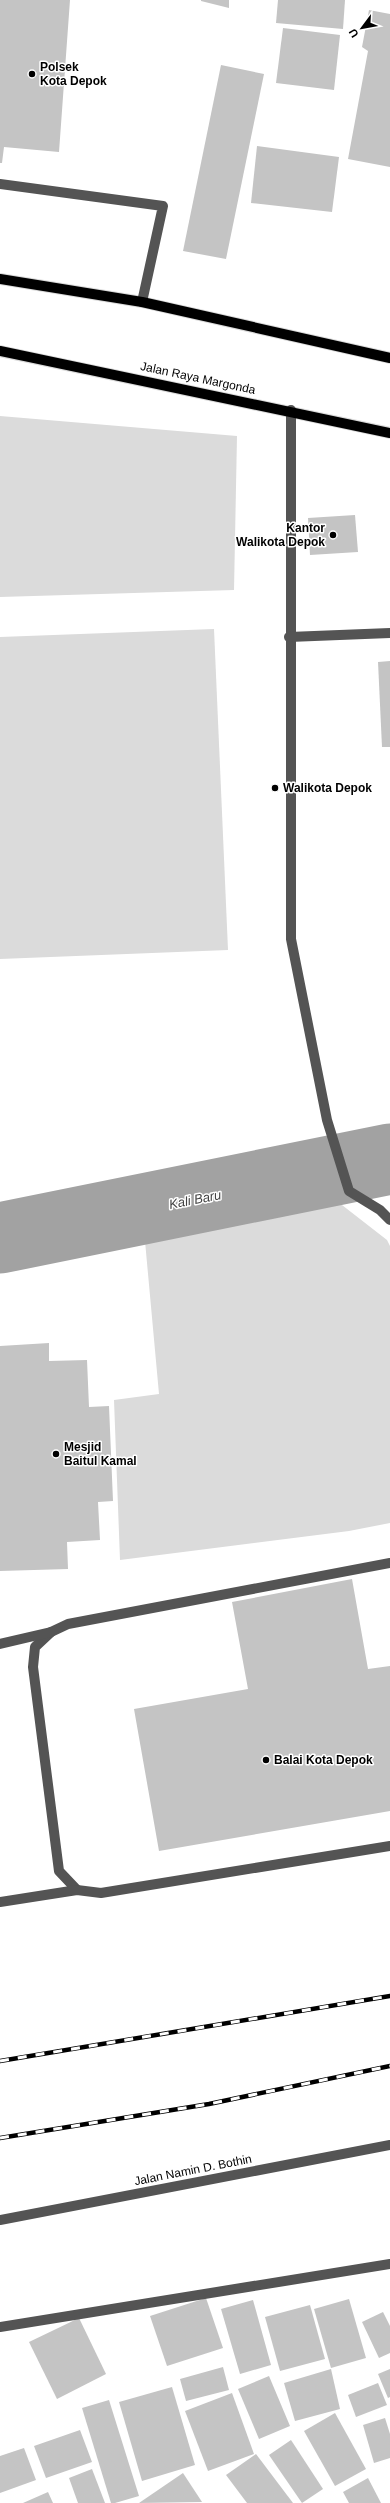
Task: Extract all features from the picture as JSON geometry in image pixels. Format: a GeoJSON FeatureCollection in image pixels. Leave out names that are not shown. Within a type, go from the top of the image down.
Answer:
{"type":"FeatureCollection","features":[{"type":"Feature","properties":{"kind":"main road"},"geometry":{"type":"LineString","coordinates":[[0,279],[142,302],[390,358]]}},
{"type":"Feature","properties":{"kind":"main road","name":"Jalan Raya Margonda"},"geometry":{"type":"LineString","coordinates":[[0,351],[290,410],[390,433]]}},
{"type":"Feature","properties":{"kind":"street"},"geometry":{"type":"LineString","coordinates":[[0,184],[163,206],[142,302]]}},
{"type":"Feature","properties":{"kind":"street"},"geometry":{"type":"LineString","coordinates":[[290,410],[289,637],[291,939],[327,1120],[350,1191],[380,1210],[390,1220]]}},
{"type":"Feature","properties":{"kind":"street"},"geometry":{"type":"LineString","coordinates":[[289,637],[390,633]]}},
{"type":"Feature","properties":{"kind":"street"},"geometry":{"type":"LineString","coordinates":[[0,1644],[51,1632],[68,1624],[390,1563]]}},
{"type":"Feature","properties":{"kind":"street"},"geometry":{"type":"LineString","coordinates":[[51,1632],[35,1647],[33,1667],[59,1871],[76,1890]]}},
{"type":"Feature","properties":{"kind":"street"},"geometry":{"type":"LineString","coordinates":[[0,1902],[76,1890],[101,1893],[390,1846]]}},
{"type":"Feature","properties":{"kind":"street","name":"Jalan Namin D. Bothin"},"geometry":{"type":"LineString","coordinates":[[0,2220],[390,2145]]}},
{"type":"Feature","properties":{"kind":"street"},"geometry":{"type":"LineString","coordinates":[[0,2327],[390,2264]]}},
{"type":"Feature","properties":{"kind":"shaded area"},"geometry":{"type":"Polygon","coordinates":[[[0,416],[237,436],[234,590],[0,597],[0,416]]]}},
{"type":"Feature","properties":{"kind":"shaded area"},"geometry":{"type":"Polygon","coordinates":[[[214,629],[228,950],[0,959],[0,637],[214,629]]]}},
{"type":"Feature","properties":{"kind":"shaded area"},"geometry":{"type":"Polygon","coordinates":[[[306,1192],[333,1198],[387,1240],[390,1246],[390,1523],[349,1531],[120,1560],[114,1400],[159,1394],[144,1230],[306,1192]]]}},
{"type":"Feature","properties":{"kind":"building","name":"Polsek Kota Depok"},"geometry":{"type":"Polygon","coordinates":[[[0,0],[70,0],[59,152],[4,147],[2,163],[0,163],[0,0]]]}},
{"type":"Feature","properties":{"kind":"building"},"geometry":{"type":"Polygon","coordinates":[[[229,0],[229,8],[201,1],[229,0]]]}},
{"type":"Feature","properties":{"kind":"building"},"geometry":{"type":"Polygon","coordinates":[[[278,0],[345,0],[343,29],[276,23],[278,0]]]}},
{"type":"Feature","properties":{"kind":"building"},"geometry":{"type":"Polygon","coordinates":[[[369,10],[390,14],[390,167],[348,159],[368,51],[362,47],[369,10]]]}},
{"type":"Feature","properties":{"kind":"building"},"geometry":{"type":"Polygon","coordinates":[[[283,28],[340,35],[334,90],[276,83],[283,28]]]}},
{"type":"Feature","properties":{"kind":"building"},"geometry":{"type":"Polygon","coordinates":[[[221,65],[264,74],[226,259],[183,251],[221,65]]]}},
{"type":"Feature","properties":{"kind":"building"},"geometry":{"type":"Polygon","coordinates":[[[257,146],[339,157],[332,212],[251,203],[257,146]]]}},
{"type":"Feature","properties":{"kind":"building","name":"Kantor Walikota Depok"},"geometry":{"type":"Polygon","coordinates":[[[355,515],[358,552],[310,555],[308,518],[355,515]]]}},
{"type":"Feature","properties":{"kind":"building"},"geometry":{"type":"Polygon","coordinates":[[[390,661],[390,747],[382,747],[378,662],[390,661]]]}},
{"type":"Feature","properties":{"kind":"building","name":"Mesjid Baitul Kamal"},"geometry":{"type":"Polygon","coordinates":[[[49,1343],[49,1361],[87,1360],[89,1407],[109,1406],[113,1501],[98,1502],[100,1540],[67,1542],[68,1569],[0,1571],[0,1346],[49,1343]]]}},
{"type":"Feature","properties":{"kind":"building","name":"Balai Kota Depok"},"geometry":{"type":"Polygon","coordinates":[[[352,1579],[368,1669],[390,1666],[390,1811],[159,1851],[134,1709],[248,1689],[232,1602],[352,1579]]]}},
{"type":"Feature","properties":{"kind":"building"},"geometry":{"type":"Polygon","coordinates":[[[206,2298],[223,2348],[167,2366],[150,2316],[206,2298]]]}},
{"type":"Feature","properties":{"kind":"building"},"geometry":{"type":"Polygon","coordinates":[[[349,2299],[366,2358],[331,2368],[314,2309],[349,2299]]]}},
{"type":"Feature","properties":{"kind":"building"},"geometry":{"type":"Polygon","coordinates":[[[253,2300],[271,2365],[240,2374],[221,2309],[253,2300]]]}},
{"type":"Feature","properties":{"kind":"building"},"geometry":{"type":"Polygon","coordinates":[[[310,2305],[325,2359],[280,2371],[265,2317],[310,2305]]]}},
{"type":"Feature","properties":{"kind":"building"},"geometry":{"type":"Polygon","coordinates":[[[383,2312],[390,2326],[390,2353],[379,2358],[362,2322],[383,2312]]]}},
{"type":"Feature","properties":{"kind":"building"},"geometry":{"type":"Polygon","coordinates":[[[79,2318],[106,2374],[57,2399],[29,2342],[79,2318]]]}},
{"type":"Feature","properties":{"kind":"building"},"geometry":{"type":"Polygon","coordinates":[[[223,2367],[229,2390],[186,2401],[180,2379],[223,2367]]]}},
{"type":"Feature","properties":{"kind":"building"},"geometry":{"type":"Polygon","coordinates":[[[331,2369],[340,2409],[295,2421],[284,2383],[331,2369]]]}},
{"type":"Feature","properties":{"kind":"building"},"geometry":{"type":"Polygon","coordinates":[[[390,2369],[390,2397],[388,2398],[378,2374],[390,2369]]]}},
{"type":"Feature","properties":{"kind":"building"},"geometry":{"type":"Polygon","coordinates":[[[269,2376],[290,2426],[259,2439],[238,2389],[269,2376]]]}},
{"type":"Feature","properties":{"kind":"building"},"geometry":{"type":"Polygon","coordinates":[[[378,2383],[387,2405],[356,2417],[348,2395],[378,2383]]]}},
{"type":"Feature","properties":{"kind":"building"},"geometry":{"type":"Polygon","coordinates":[[[172,2387],[195,2465],[142,2481],[119,2402],[172,2387]]]}},
{"type":"Feature","properties":{"kind":"building"},"geometry":{"type":"Polygon","coordinates":[[[232,2393],[254,2454],[208,2471],[185,2411],[232,2393]]]}},
{"type":"Feature","properties":{"kind":"building"},"geometry":{"type":"Polygon","coordinates":[[[109,2400],[139,2496],[115,2503],[111,2503],[82,2408],[109,2400]]]}},
{"type":"Feature","properties":{"kind":"building"},"geometry":{"type":"Polygon","coordinates":[[[335,2413],[366,2469],[335,2486],[304,2431],[335,2413]]]}},
{"type":"Feature","properties":{"kind":"building"},"geometry":{"type":"Polygon","coordinates":[[[385,2418],[390,2434],[390,2458],[374,2463],[363,2425],[385,2418]]]}},
{"type":"Feature","properties":{"kind":"building"},"geometry":{"type":"Polygon","coordinates":[[[80,2430],[92,2462],[46,2478],[34,2446],[80,2430]]]}},
{"type":"Feature","properties":{"kind":"building"},"geometry":{"type":"Polygon","coordinates":[[[291,2440],[323,2489],[302,2503],[269,2455],[291,2440]]]}},
{"type":"Feature","properties":{"kind":"building"},"geometry":{"type":"Polygon","coordinates":[[[24,2448],[36,2480],[0,2493],[0,2456],[24,2448]]]}},
{"type":"Feature","properties":{"kind":"building"},"geometry":{"type":"Polygon","coordinates":[[[256,2454],[293,2503],[247,2503],[226,2475],[256,2454]]]}},
{"type":"Feature","properties":{"kind":"building"},"geometry":{"type":"Polygon","coordinates":[[[92,2469],[105,2503],[78,2503],[69,2478],[92,2469]]]}},
{"type":"Feature","properties":{"kind":"building"},"geometry":{"type":"Polygon","coordinates":[[[183,2473],[202,2502],[139,2503],[183,2473]]]}},
{"type":"Feature","properties":{"kind":"building"},"geometry":{"type":"Polygon","coordinates":[[[368,2478],[381,2503],[349,2503],[343,2492],[368,2478]]]}},
{"type":"Feature","properties":{"kind":"building"},"geometry":{"type":"Polygon","coordinates":[[[48,2492],[53,2503],[23,2503],[48,2492]]]}},
{"type":"Feature","properties":{"kind":"waterway","name":"Kali Baru"},"geometry":{"type":"LineString","coordinates":[[0,1238],[390,1159]]}},
{"type":"Feature","properties":{"kind":"railway"},"geometry":{"type":"LineString","coordinates":[[0,2061],[390,1996]]}},
{"type":"Feature","properties":{"kind":"railway"},"geometry":{"type":"LineString","coordinates":[[0,2138],[209,2104],[390,2066]]}},
{"type":"Feature","properties":{"kind":"place","name":"Polsek Kota Depok"},"geometry":{"type":"Point","coordinates":[32,74]}},
{"type":"Feature","properties":{"kind":"place","name":"Kantor Walikota Depok"},"geometry":{"type":"Point","coordinates":[333,535]}},
{"type":"Feature","properties":{"kind":"place","name":"Walikota Depok"},"geometry":{"type":"Point","coordinates":[275,788]}},
{"type":"Feature","properties":{"kind":"place","name":"Mesjid Baitul Kamal"},"geometry":{"type":"Point","coordinates":[56,1454]}},
{"type":"Feature","properties":{"kind":"place","name":"Balai Kota Depok"},"geometry":{"type":"Point","coordinates":[266,1760]}}]}
